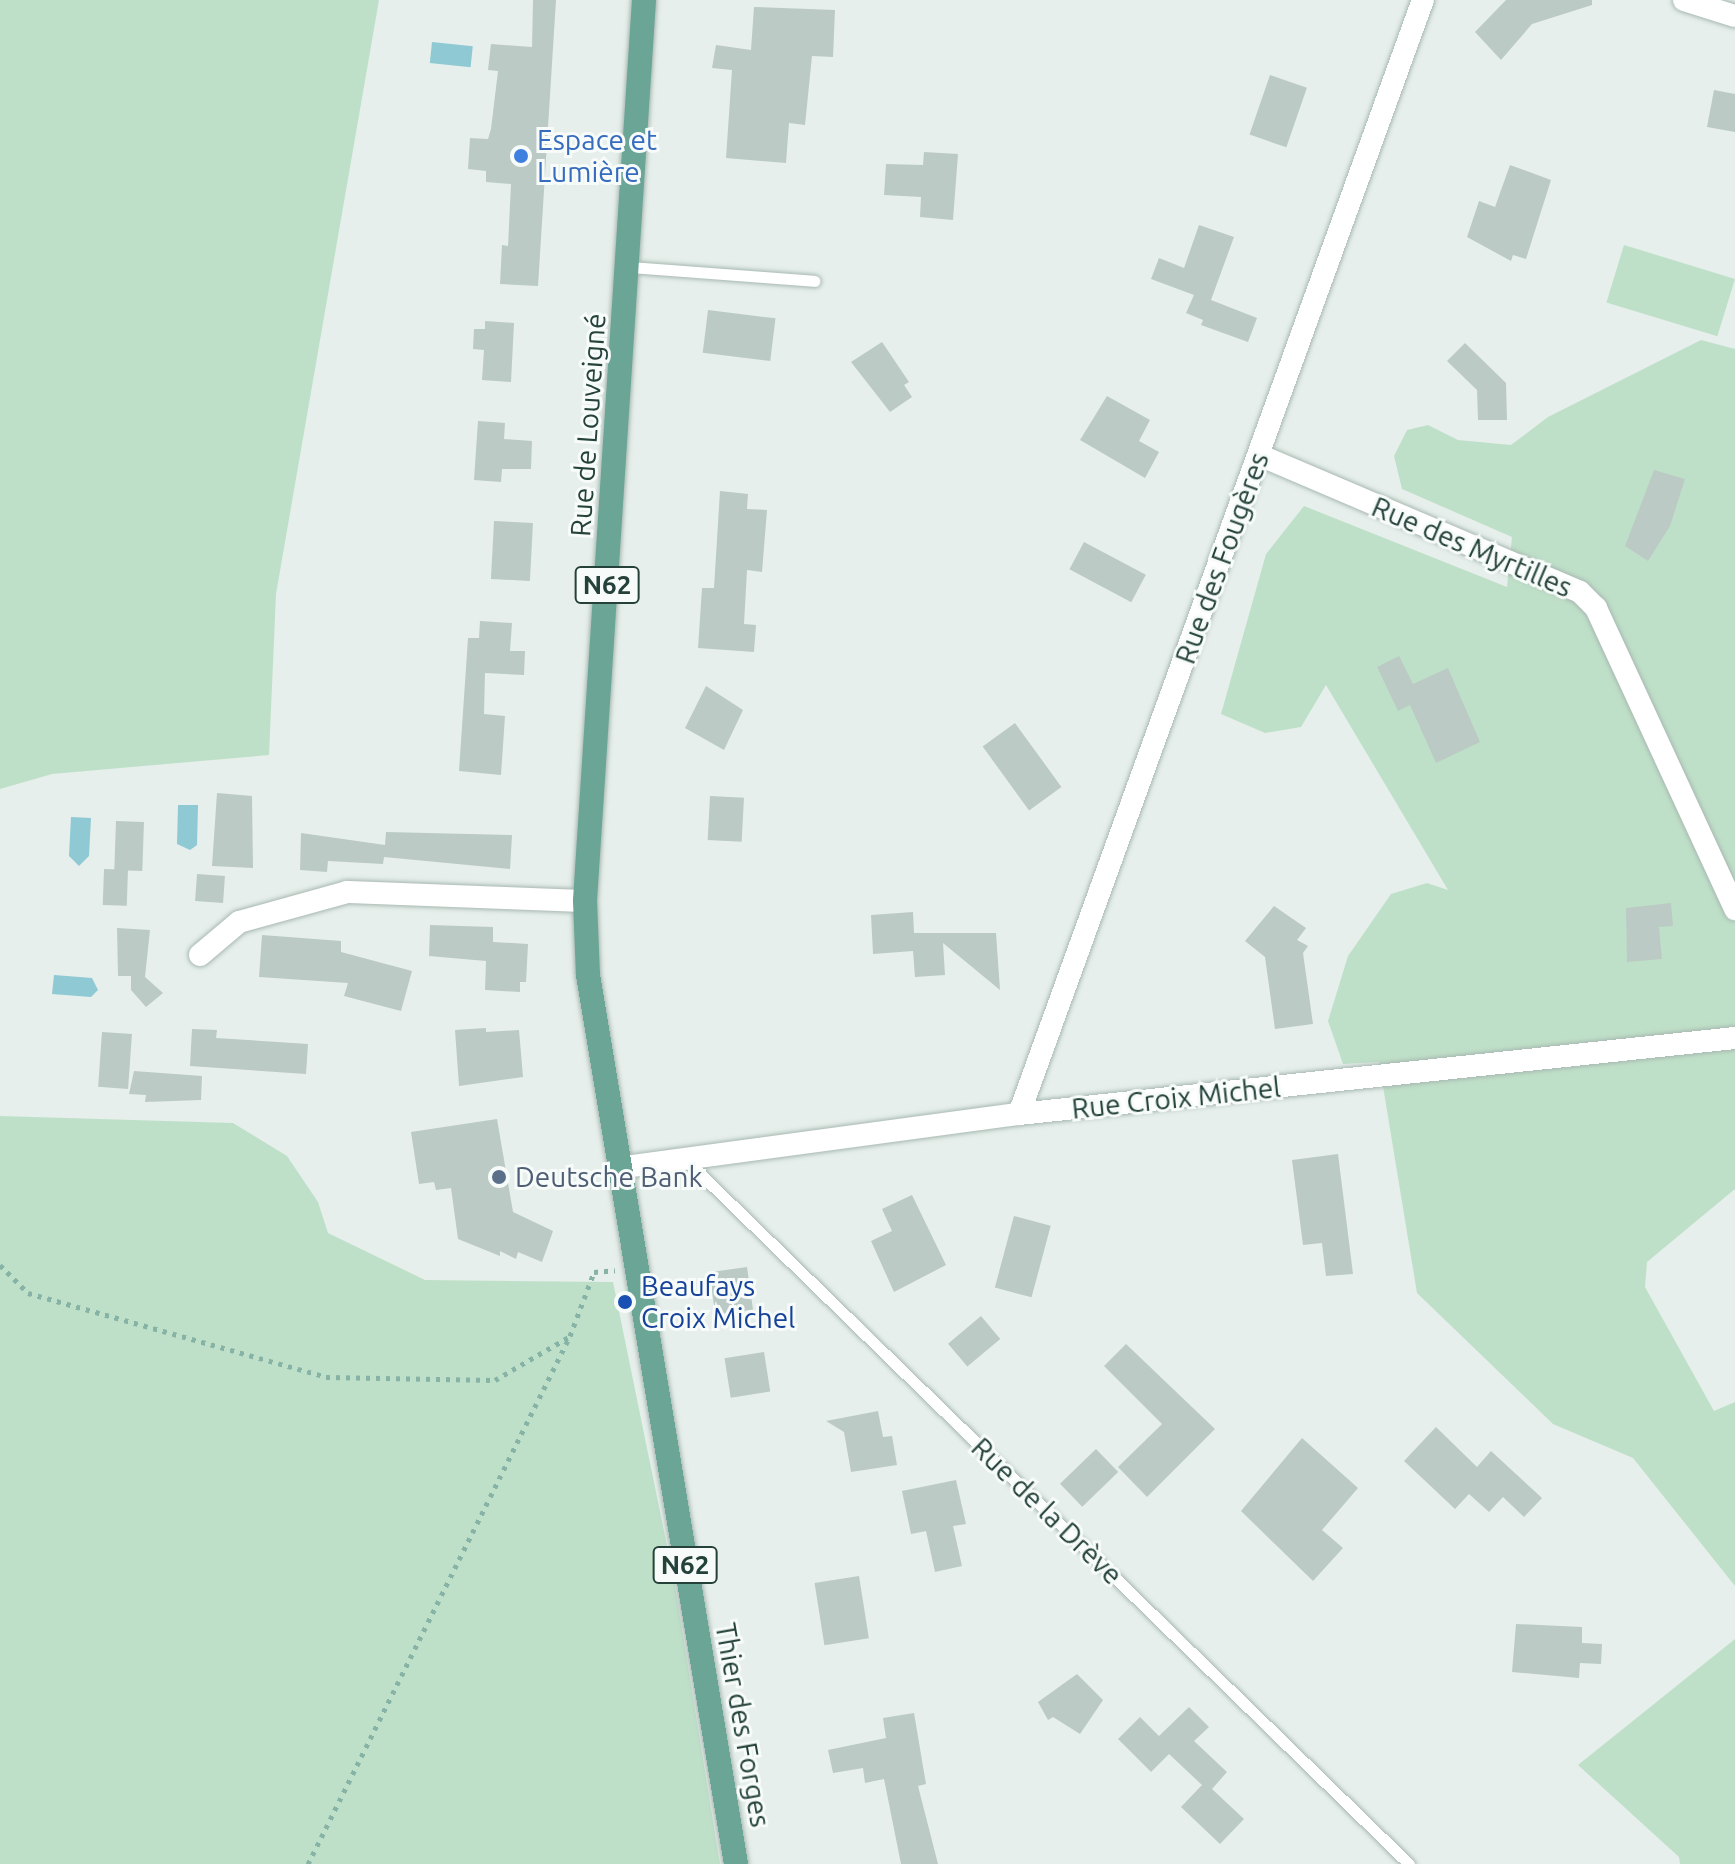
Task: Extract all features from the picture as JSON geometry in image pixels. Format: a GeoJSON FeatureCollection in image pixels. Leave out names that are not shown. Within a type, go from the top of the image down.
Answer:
{"type":"FeatureCollection","features":[{"type":"Feature","properties":{"kind":"main road","name":"Rue de Louveigné"},"geometry":{"type":"LineString","coordinates":[[618,1168],[593,1031],[585,901],[629,267],[644,0]]}},
{"type":"Feature","properties":{"kind":"main road","name":"N62"},"geometry":{"type":"LineString","coordinates":[[618,1168],[630,1268]]}},
{"type":"Feature","properties":{"kind":"main road","name":"Thier des Forges"},"geometry":{"type":"LineString","coordinates":[[630,1268],[736,1864]]}},
{"type":"Feature","properties":{"kind":"street","name":"Rue des Fougères"},"geometry":{"type":"LineString","coordinates":[[1019,1114],[1423,0]]}},
{"type":"Feature","properties":{"kind":"street"},"geometry":{"type":"LineString","coordinates":[[1684,0],[1735,16]]}},
{"type":"Feature","properties":{"kind":"street","name":"Rue des Myrtilles"},"geometry":{"type":"LineString","coordinates":[[1259,455],[1580,592],[1596,608],[1735,909]]}},
{"type":"Feature","properties":{"kind":"street"},"geometry":{"type":"LineString","coordinates":[[200,955],[239,922],[347,892],[585,901]]}},
{"type":"Feature","properties":{"kind":"street","name":"Rue Croix Michel"},"geometry":{"type":"LineString","coordinates":[[618,1168],[1019,1114],[1735,1038]]}},
{"type":"Feature","properties":{"kind":"lane"},"geometry":{"type":"LineString","coordinates":[[629,267],[814,281]]}},
{"type":"Feature","properties":{"kind":"lane","name":"Rue de la Drève"},"geometry":{"type":"LineString","coordinates":[[685,1159],[1409,1864]]}},
{"type":"Feature","properties":{"kind":"path"},"geometry":{"type":"LineString","coordinates":[[0,1265],[28,1293],[326,1377],[495,1380],[570,1336]]}},
{"type":"Feature","properties":{"kind":"path"},"geometry":{"type":"LineString","coordinates":[[308,1864],[570,1336],[594,1272],[630,1268]]}},
{"type":"Feature","properties":{"kind":"green space"},"geometry":{"type":"Polygon","coordinates":[[[0,0],[379,0],[276,594],[269,755],[52,774],[0,789],[0,0]]]}},
{"type":"Feature","properties":{"kind":"green space"},"geometry":{"type":"Polygon","coordinates":[[[1624,245],[1735,279],[1717,336],[1606,302],[1624,245]]]}},
{"type":"Feature","properties":{"kind":"green space"},"geometry":{"type":"Polygon","coordinates":[[[1701,340],[1735,349],[1735,1189],[1647,1262],[1645,1287],[1714,1411],[1735,1402],[1735,1586],[1633,1458],[1553,1424],[1417,1293],[1379,1062],[1343,1064],[1328,1021],[1348,956],[1391,894],[1427,883],[1448,890],[1326,685],[1301,727],[1265,733],[1221,714],[1266,554],[1304,506],[1507,587],[1512,537],[1402,489],[1394,456],[1407,430],[1428,425],[1458,440],[1511,445],[1548,417],[1701,340]]]}},
{"type":"Feature","properties":{"kind":"green space"},"geometry":{"type":"Polygon","coordinates":[[[0,1116],[233,1123],[287,1156],[318,1202],[328,1233],[425,1280],[613,1282],[674,1580],[720,1864],[0,1864],[0,1116]]]}},
{"type":"Feature","properties":{"kind":"green space"},"geometry":{"type":"Polygon","coordinates":[[[1735,1639],[1735,1864],[1680,1864],[1679,1857],[1578,1765],[1735,1639]]]}},
{"type":"Feature","properties":{"kind":"water"},"geometry":{"type":"Polygon","coordinates":[[[432,42],[473,46],[471,67],[430,63],[432,42]]]}},
{"type":"Feature","properties":{"kind":"water"},"geometry":{"type":"Polygon","coordinates":[[[178,805],[198,805],[197,845],[190,850],[177,844],[178,805]]]}},
{"type":"Feature","properties":{"kind":"water"},"geometry":{"type":"Polygon","coordinates":[[[71,817],[91,818],[89,856],[79,866],[69,856],[71,817]]]}},
{"type":"Feature","properties":{"kind":"water"},"geometry":{"type":"Polygon","coordinates":[[[54,975],[92,978],[98,990],[91,997],[52,994],[54,975]]]}},
{"type":"Feature","properties":{"kind":"building"},"geometry":{"type":"Polygon","coordinates":[[[533,0],[556,0],[538,286],[500,284],[502,245],[508,246],[511,184],[486,182],[486,171],[468,169],[470,138],[488,139],[491,129],[498,71],[488,70],[491,44],[532,47],[533,0]]]}},
{"type":"Feature","properties":{"kind":"building"},"geometry":{"type":"Polygon","coordinates":[[[1506,0],[1592,0],[1592,5],[1532,24],[1501,60],[1475,32],[1506,0]]]}},
{"type":"Feature","properties":{"kind":"building"},"geometry":{"type":"Polygon","coordinates":[[[754,7],[835,10],[833,57],[812,56],[805,125],[789,123],[786,163],[726,158],[732,70],[712,68],[716,45],[751,50],[754,7]]]}},
{"type":"Feature","properties":{"kind":"building"},"geometry":{"type":"Polygon","coordinates":[[[1270,75],[1307,88],[1286,147],[1249,135],[1270,75]]]}},
{"type":"Feature","properties":{"kind":"building"},"geometry":{"type":"Polygon","coordinates":[[[1714,90],[1735,94],[1735,132],[1707,127],[1714,90]]]}},
{"type":"Feature","properties":{"kind":"building"},"geometry":{"type":"Polygon","coordinates":[[[924,152],[958,154],[953,220],[920,217],[921,197],[884,195],[886,164],[923,165],[924,152]]]}},
{"type":"Feature","properties":{"kind":"building"},"geometry":{"type":"Polygon","coordinates":[[[1510,165],[1551,180],[1526,259],[1513,255],[1511,261],[1467,237],[1479,201],[1495,207],[1510,165]]]}},
{"type":"Feature","properties":{"kind":"building"},"geometry":{"type":"Polygon","coordinates":[[[1199,225],[1234,237],[1211,300],[1257,318],[1248,342],[1201,325],[1203,320],[1186,313],[1194,295],[1151,279],[1159,258],[1184,268],[1199,225]]]}},
{"type":"Feature","properties":{"kind":"building"},"geometry":{"type":"Polygon","coordinates":[[[708,310],[775,318],[770,361],[703,353],[708,310]]]}},
{"type":"Feature","properties":{"kind":"building"},"geometry":{"type":"Polygon","coordinates":[[[485,321],[514,323],[511,382],[482,380],[484,350],[473,349],[474,329],[485,329],[485,321]]]}},
{"type":"Feature","properties":{"kind":"building"},"geometry":{"type":"Polygon","coordinates":[[[882,342],[909,382],[904,385],[912,397],[890,412],[851,362],[882,342]]]}},
{"type":"Feature","properties":{"kind":"building"},"geometry":{"type":"Polygon","coordinates":[[[1465,343],[1506,383],[1507,420],[1478,420],[1477,390],[1447,361],[1465,343]]]}},
{"type":"Feature","properties":{"kind":"building"},"geometry":{"type":"Polygon","coordinates":[[[1107,396],[1150,420],[1139,441],[1159,452],[1145,478],[1080,440],[1107,396]]]}},
{"type":"Feature","properties":{"kind":"building"},"geometry":{"type":"Polygon","coordinates":[[[478,421],[505,423],[504,439],[532,441],[531,469],[502,469],[501,482],[474,480],[478,421]]]}},
{"type":"Feature","properties":{"kind":"building"},"geometry":{"type":"Polygon","coordinates":[[[1654,470],[1685,479],[1670,526],[1648,561],[1625,546],[1654,470]]]}},
{"type":"Feature","properties":{"kind":"building"},"geometry":{"type":"Polygon","coordinates":[[[720,491],[748,494],[747,509],[767,510],[762,572],[747,570],[744,624],[756,625],[754,652],[698,648],[702,588],[714,588],[720,491]]]}},
{"type":"Feature","properties":{"kind":"building"},"geometry":{"type":"Polygon","coordinates":[[[494,521],[533,523],[530,581],[491,579],[494,521]]]}},
{"type":"Feature","properties":{"kind":"building"},"geometry":{"type":"Polygon","coordinates":[[[1084,542],[1146,575],[1131,602],[1069,569],[1084,542]]]}},
{"type":"Feature","properties":{"kind":"building"},"geometry":{"type":"Polygon","coordinates":[[[480,621],[512,623],[510,651],[525,651],[524,675],[485,673],[484,714],[505,716],[501,775],[459,771],[468,638],[479,638],[480,621]]]}},
{"type":"Feature","properties":{"kind":"building"},"geometry":{"type":"Polygon","coordinates":[[[1399,656],[1413,684],[1448,668],[1480,742],[1436,763],[1410,705],[1398,711],[1377,667],[1399,656]]]}},
{"type":"Feature","properties":{"kind":"building"},"geometry":{"type":"Polygon","coordinates":[[[706,686],[743,710],[724,750],[685,728],[706,686]]]}},
{"type":"Feature","properties":{"kind":"building"},"geometry":{"type":"Polygon","coordinates":[[[1015,723],[1061,787],[1029,810],[983,747],[1015,723]]]}},
{"type":"Feature","properties":{"kind":"building"},"geometry":{"type":"Polygon","coordinates":[[[217,793],[252,796],[253,868],[212,866],[217,793]]]}},
{"type":"Feature","properties":{"kind":"building"},"geometry":{"type":"Polygon","coordinates":[[[710,796],[744,798],[742,842],[708,840],[710,796]]]}},
{"type":"Feature","properties":{"kind":"building"},"geometry":{"type":"Polygon","coordinates":[[[116,821],[144,822],[142,871],[114,870],[116,821]]]}},
{"type":"Feature","properties":{"kind":"building"},"geometry":{"type":"Polygon","coordinates":[[[386,832],[512,835],[510,869],[384,857],[383,864],[328,861],[327,872],[300,870],[301,833],[385,845],[386,832]]]}},
{"type":"Feature","properties":{"kind":"building"},"geometry":{"type":"Polygon","coordinates":[[[104,869],[128,870],[127,906],[103,905],[104,869]]]}},
{"type":"Feature","properties":{"kind":"building"},"geometry":{"type":"Polygon","coordinates":[[[197,874],[225,876],[223,903],[195,901],[197,874]]]}},
{"type":"Feature","properties":{"kind":"building"},"geometry":{"type":"Polygon","coordinates":[[[1671,903],[1673,926],[1659,927],[1662,959],[1627,962],[1626,908],[1671,903]]]}},
{"type":"Feature","properties":{"kind":"building"},"geometry":{"type":"Polygon","coordinates":[[[1274,906],[1306,928],[1297,940],[1308,946],[1303,953],[1313,1024],[1275,1029],[1265,957],[1245,941],[1274,906]]]}},
{"type":"Feature","properties":{"kind":"building"},"geometry":{"type":"Polygon","coordinates":[[[913,912],[914,933],[996,933],[1000,990],[943,943],[945,975],[915,977],[913,951],[873,954],[871,915],[913,912]]]}},
{"type":"Feature","properties":{"kind":"building"},"geometry":{"type":"Polygon","coordinates":[[[430,925],[493,927],[493,942],[528,944],[526,982],[520,982],[520,992],[485,990],[486,961],[429,956],[430,925]]]}},
{"type":"Feature","properties":{"kind":"building"},"geometry":{"type":"Polygon","coordinates":[[[117,928],[150,930],[145,977],[163,993],[146,1007],[131,990],[131,976],[118,976],[117,928]]]}},
{"type":"Feature","properties":{"kind":"building"},"geometry":{"type":"Polygon","coordinates":[[[262,935],[341,941],[341,952],[412,971],[401,1011],[344,996],[348,983],[259,977],[262,935]]]}},
{"type":"Feature","properties":{"kind":"building"},"geometry":{"type":"Polygon","coordinates":[[[486,1028],[486,1032],[519,1030],[523,1077],[459,1086],[455,1030],[486,1028]]]}},
{"type":"Feature","properties":{"kind":"building"},"geometry":{"type":"Polygon","coordinates":[[[192,1029],[217,1030],[216,1038],[308,1044],[306,1074],[190,1066],[192,1029]]]}},
{"type":"Feature","properties":{"kind":"building"},"geometry":{"type":"Polygon","coordinates":[[[102,1032],[132,1034],[128,1089],[98,1087],[102,1032]]]}},
{"type":"Feature","properties":{"kind":"building"},"geometry":{"type":"Polygon","coordinates":[[[134,1071],[202,1076],[201,1100],[145,1102],[146,1095],[129,1094],[134,1071]]]}},
{"type":"Feature","properties":{"kind":"building"},"geometry":{"type":"Polygon","coordinates":[[[497,1119],[513,1212],[553,1231],[542,1262],[518,1252],[516,1259],[500,1251],[500,1256],[458,1239],[451,1188],[436,1190],[434,1182],[419,1184],[411,1132],[497,1119]]]}},
{"type":"Feature","properties":{"kind":"building"},"geometry":{"type":"Polygon","coordinates":[[[1338,1154],[1353,1274],[1326,1276],[1322,1243],[1303,1245],[1292,1160],[1338,1154]]]}},
{"type":"Feature","properties":{"kind":"building"},"geometry":{"type":"Polygon","coordinates":[[[912,1195],[946,1265],[894,1292],[871,1241],[892,1231],[882,1209],[912,1195]]]}},
{"type":"Feature","properties":{"kind":"building"},"geometry":{"type":"Polygon","coordinates":[[[1014,1216],[1051,1226],[1032,1297],[995,1287],[1014,1216]]]}},
{"type":"Feature","properties":{"kind":"building"},"geometry":{"type":"Polygon","coordinates":[[[747,1267],[753,1310],[715,1315],[709,1272],[747,1267]]]}},
{"type":"Feature","properties":{"kind":"building"},"geometry":{"type":"Polygon","coordinates":[[[981,1316],[1000,1339],[967,1367],[948,1344],[981,1316]]]}},
{"type":"Feature","properties":{"kind":"building"},"geometry":{"type":"Polygon","coordinates":[[[1126,1344],[1215,1429],[1147,1497],[1118,1467],[1162,1424],[1104,1366],[1126,1344]]]}},
{"type":"Feature","properties":{"kind":"building"},"geometry":{"type":"Polygon","coordinates":[[[764,1352],[770,1392],[731,1398],[724,1358],[764,1352]]]}},
{"type":"Feature","properties":{"kind":"building"},"geometry":{"type":"Polygon","coordinates":[[[878,1411],[883,1437],[892,1436],[897,1465],[851,1472],[844,1432],[826,1421],[878,1411]]]}},
{"type":"Feature","properties":{"kind":"building"},"geometry":{"type":"Polygon","coordinates":[[[1436,1427],[1477,1467],[1491,1451],[1542,1498],[1524,1517],[1503,1497],[1489,1512],[1469,1494],[1455,1509],[1404,1461],[1436,1427]]]}},
{"type":"Feature","properties":{"kind":"building"},"geometry":{"type":"Polygon","coordinates":[[[1302,1438],[1358,1488],[1322,1530],[1343,1548],[1313,1581],[1241,1511],[1302,1438]]]}},
{"type":"Feature","properties":{"kind":"building"},"geometry":{"type":"Polygon","coordinates":[[[1096,1449],[1118,1472],[1082,1507],[1060,1484],[1096,1449]]]}},
{"type":"Feature","properties":{"kind":"building"},"geometry":{"type":"Polygon","coordinates":[[[956,1480],[966,1524],[953,1526],[962,1566],[935,1572],[926,1531],[911,1534],[902,1491],[956,1480]]]}},
{"type":"Feature","properties":{"kind":"building"},"geometry":{"type":"Polygon","coordinates":[[[859,1576],[869,1638],[824,1645],[815,1583],[859,1576]]]}},
{"type":"Feature","properties":{"kind":"building"},"geometry":{"type":"Polygon","coordinates":[[[1516,1624],[1582,1627],[1582,1643],[1602,1644],[1601,1664],[1580,1663],[1579,1678],[1512,1672],[1516,1624]]]}},
{"type":"Feature","properties":{"kind":"building"},"geometry":{"type":"Polygon","coordinates":[[[1077,1674],[1103,1700],[1080,1734],[1053,1717],[1048,1720],[1038,1702],[1077,1674]]]}},
{"type":"Feature","properties":{"kind":"building"},"geometry":{"type":"Polygon","coordinates":[[[1189,1707],[1209,1727],[1194,1741],[1227,1772],[1212,1789],[1244,1819],[1220,1844],[1181,1807],[1202,1785],[1169,1754],[1151,1772],[1118,1739],[1140,1717],[1159,1736],[1189,1707]]]}},
{"type":"Feature","properties":{"kind":"building"},"geometry":{"type":"Polygon","coordinates":[[[914,1713],[926,1784],[918,1786],[938,1864],[901,1864],[884,1779],[865,1783],[863,1768],[833,1773],[828,1750],[886,1738],[883,1718],[914,1713]]]}},
{"type":"Feature","properties":{"kind":"place","name":"Espace et Lumière"},"geometry":{"type":"Point","coordinates":[521,156]}},
{"type":"Feature","properties":{"kind":"place","name":"Deutsche Bank"},"geometry":{"type":"Point","coordinates":[499,1177]}},
{"type":"Feature","properties":{"kind":"place","name":"Beaufays Croix Michel"},"geometry":{"type":"Point","coordinates":[625,1302]}}]}
